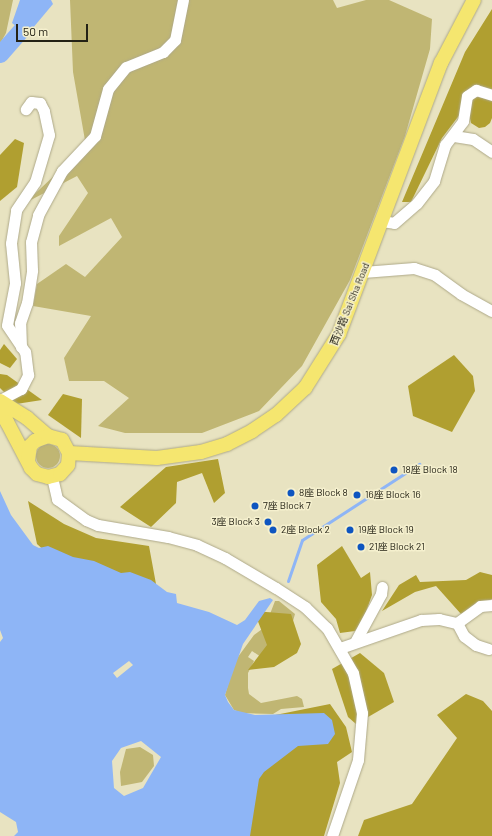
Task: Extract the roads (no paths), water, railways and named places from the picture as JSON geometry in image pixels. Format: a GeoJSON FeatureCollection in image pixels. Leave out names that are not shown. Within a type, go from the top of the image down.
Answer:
{"type":"FeatureCollection","features":[{"type":"Feature","properties":{"kind":"main road","name":"西沙路 Sai Sha Road"},"geometry":{"type":"LineString","coordinates":[[69,453],[133,458],[174,457],[214,448],[252,431],[292,402],[317,372],[339,334],[441,63],[474,0]]}},
{"type":"Feature","properties":{"kind":"main road"},"geometry":{"type":"LineString","coordinates":[[0,402],[27,418],[48,436],[62,440],[69,453],[66,469],[52,477],[37,474],[6,422],[0,402]]}},
{"type":"Feature","properties":{"kind":"main road"},"geometry":{"type":"LineString","coordinates":[[28,460],[30,446],[35,441],[48,436]]}},
{"type":"Feature","properties":{"kind":"street"},"geometry":{"type":"LineString","coordinates":[[21,347],[20,323],[27,303],[32,270],[31,242],[38,215],[62,171],[95,136],[108,89],[126,67],[163,52],[175,40],[183,0]]}},
{"type":"Feature","properties":{"kind":"street"},"geometry":{"type":"LineString","coordinates":[[382,221],[394,224],[417,203],[436,178],[443,151],[463,121],[466,98],[469,93],[480,91],[492,95]]}},
{"type":"Feature","properties":{"kind":"street"},"geometry":{"type":"LineString","coordinates":[[0,402],[21,389],[28,375],[25,352],[7,325],[16,283],[11,243],[16,210],[35,182],[49,135],[44,111],[40,103],[31,102],[26,109]]}},
{"type":"Feature","properties":{"kind":"street"},"geometry":{"type":"LineString","coordinates":[[454,136],[473,139],[492,152]]}},
{"type":"Feature","properties":{"kind":"street"},"geometry":{"type":"LineString","coordinates":[[363,272],[414,268],[435,275],[461,294],[492,311]]}},
{"type":"Feature","properties":{"kind":"street"},"geometry":{"type":"LineString","coordinates":[[52,477],[58,499],[86,520],[98,526],[168,537],[197,545],[224,558],[305,607],[327,628],[340,648],[356,683],[362,722],[356,770],[332,836]]}},
{"type":"Feature","properties":{"kind":"street"},"geometry":{"type":"LineString","coordinates":[[355,642],[380,594],[382,587]]}},
{"type":"Feature","properties":{"kind":"street"},"geometry":{"type":"LineString","coordinates":[[340,648],[421,620],[438,619],[457,623],[480,606],[492,605]]}},
{"type":"Feature","properties":{"kind":"street"},"geometry":{"type":"LineString","coordinates":[[457,623],[464,636],[476,645],[488,649]]}},
{"type":"Feature","properties":{"kind":"water"},"geometry":{"type":"Polygon","coordinates":[[[20,0],[51,0],[53,4],[27,35],[12,23],[20,0]]]}},
{"type":"Feature","properties":{"kind":"water"},"geometry":{"type":"Polygon","coordinates":[[[0,491],[11,515],[33,545],[39,548],[48,546],[73,557],[94,561],[121,573],[130,572],[151,580],[167,592],[176,594],[177,603],[209,612],[237,625],[245,620],[259,601],[270,598],[273,600],[243,644],[225,695],[228,702],[234,710],[255,715],[324,713],[332,720],[335,734],[328,744],[298,746],[264,772],[259,779],[250,836],[14,836],[18,832],[16,822],[0,812],[0,642],[3,638],[0,630],[0,491]],[[129,661],[113,673],[117,678],[133,665],[129,661]],[[141,741],[121,748],[112,761],[114,788],[124,796],[143,788],[161,757],[141,741]]]}},
{"type":"Feature","properties":{"kind":"waterway"},"geometry":{"type":"LineString","coordinates":[[0,54],[21,30]]}},
{"type":"Feature","properties":{"kind":"waterway"},"geometry":{"type":"LineString","coordinates":[[288,581],[302,540],[419,464]]}},
{"type":"Feature","properties":{"kind":"place","name":"18座 Block 18"},"geometry":{"type":"Point","coordinates":[394,470]}},
{"type":"Feature","properties":{"kind":"place","name":"8座 Block 8"},"geometry":{"type":"Point","coordinates":[291,493]}},
{"type":"Feature","properties":{"kind":"place","name":"16座 Block 16"},"geometry":{"type":"Point","coordinates":[357,495]}},
{"type":"Feature","properties":{"kind":"place","name":"7座 Block 7"},"geometry":{"type":"Point","coordinates":[255,506]}},
{"type":"Feature","properties":{"kind":"place","name":"3座 Block 3"},"geometry":{"type":"Point","coordinates":[268,522]}},
{"type":"Feature","properties":{"kind":"place","name":"2座 Block 2"},"geometry":{"type":"Point","coordinates":[273,530]}},
{"type":"Feature","properties":{"kind":"place","name":"19座 Block 19"},"geometry":{"type":"Point","coordinates":[350,530]}},
{"type":"Feature","properties":{"kind":"place","name":"21座 Block 21"},"geometry":{"type":"Point","coordinates":[361,547]}}]}
